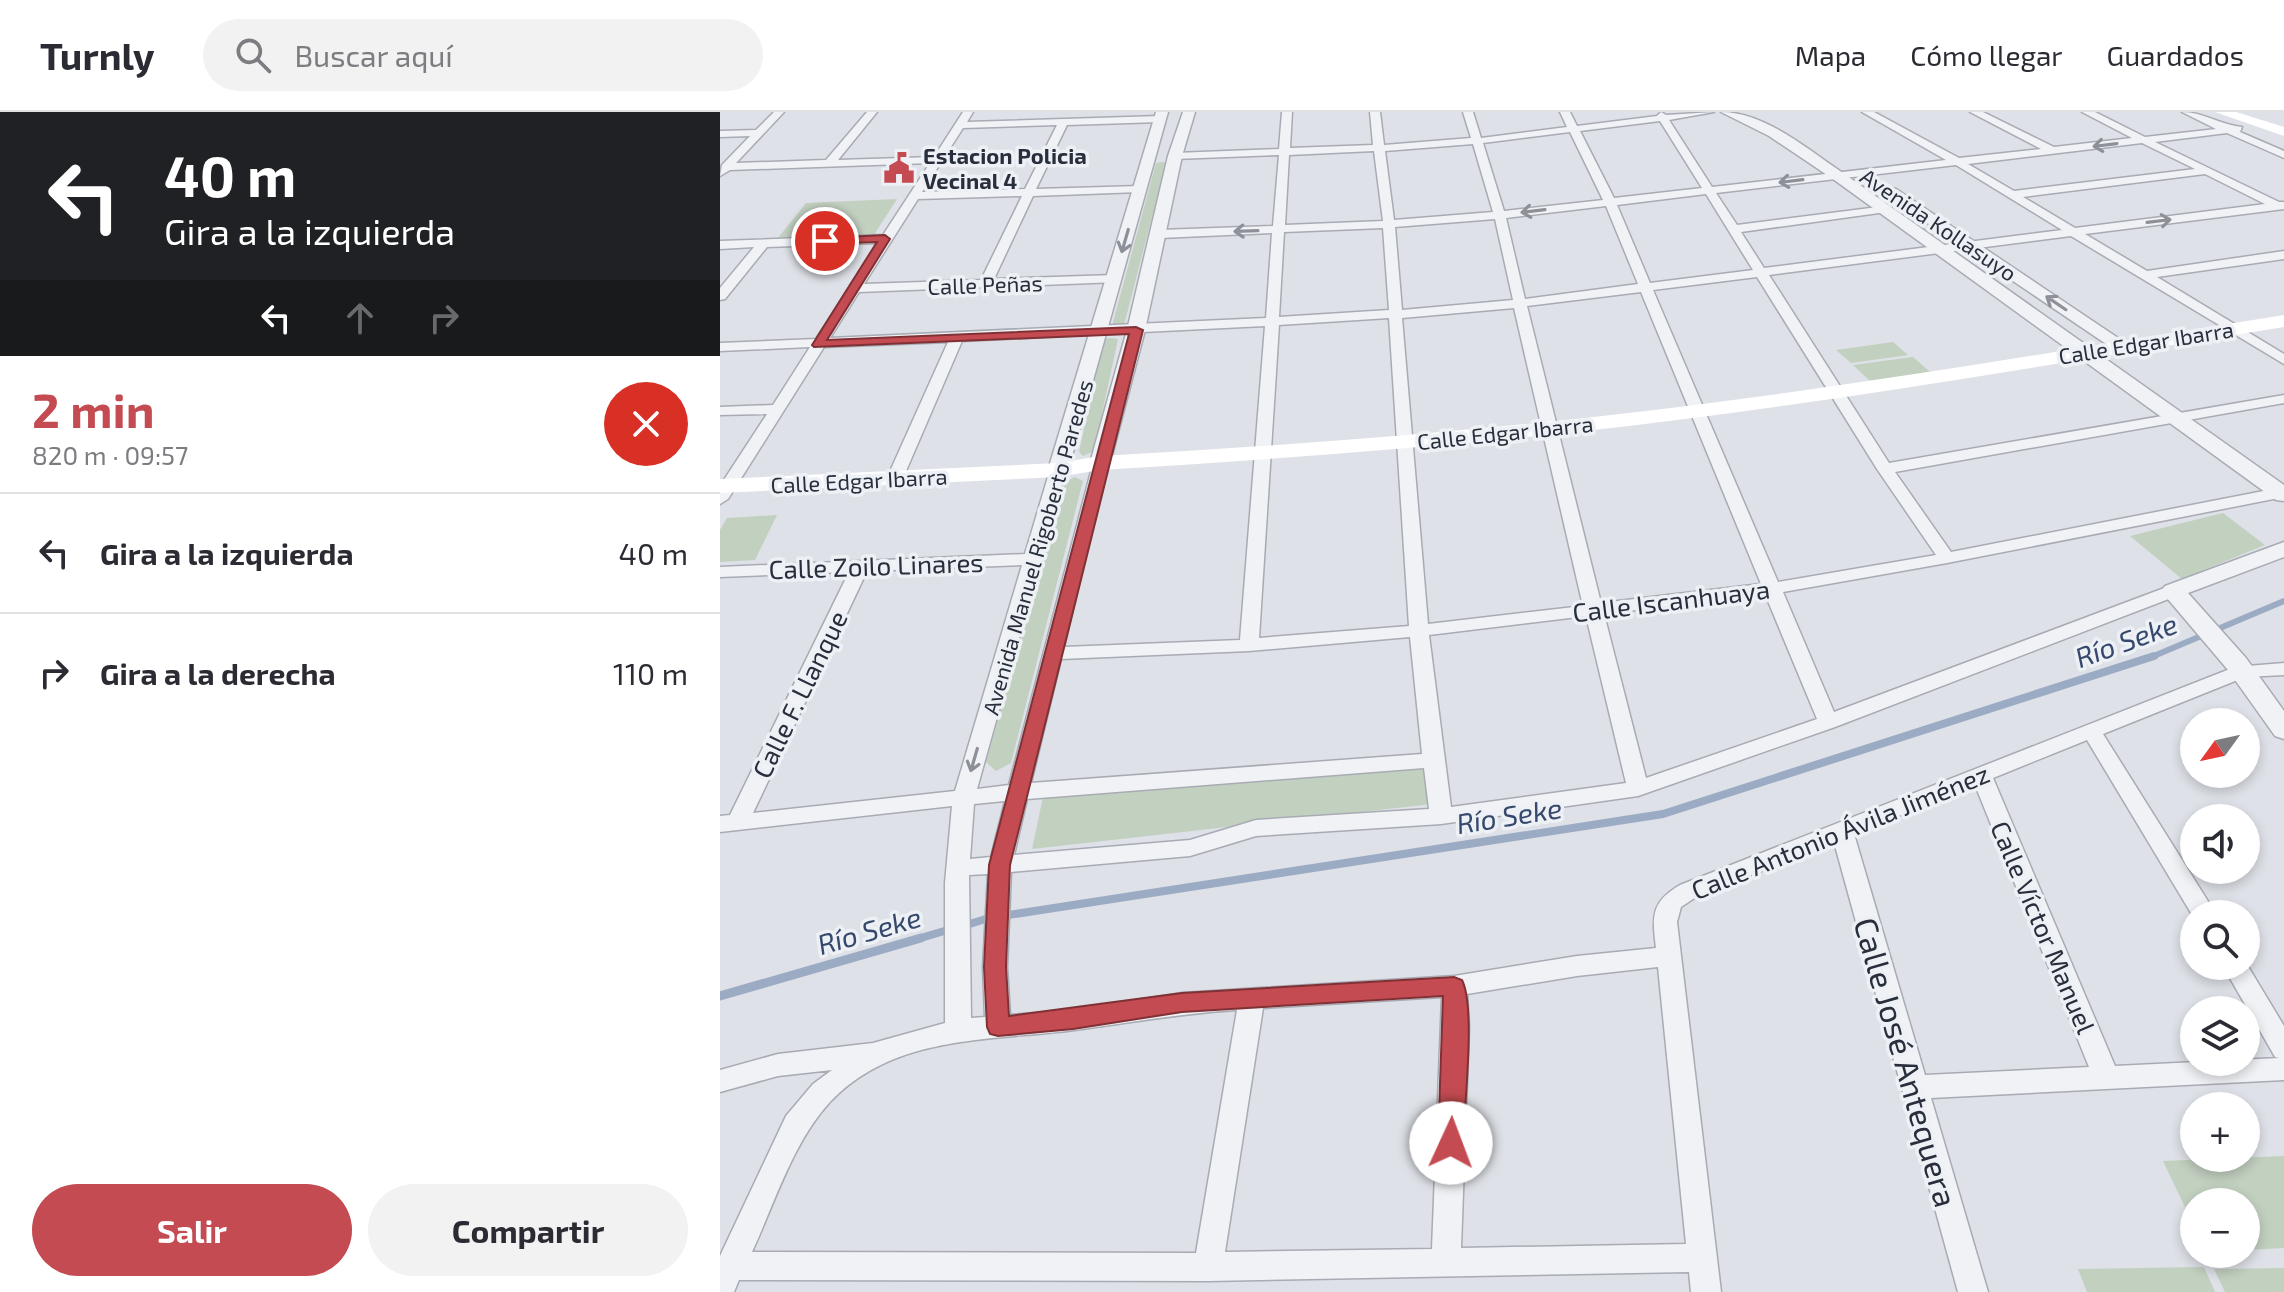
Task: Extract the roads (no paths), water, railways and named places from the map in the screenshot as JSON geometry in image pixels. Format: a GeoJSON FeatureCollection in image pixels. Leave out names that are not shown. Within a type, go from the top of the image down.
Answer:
{"type":"FeatureCollection","features":[{"type":"Feature","properties":{"kind":"main road"},"geometry":{"type":"LineString","coordinates":[[2222,112],[2284,132]]}},
{"type":"Feature","properties":{"kind":"main road"},"geometry":{"type":"LineString","coordinates":[[2254,112],[2284,121]]}},
{"type":"Feature","properties":{"kind":"main road","name":"Calle Edgar Ibarra"},"geometry":{"type":"LineString","coordinates":[[723,491],[1058,470],[1100,463],[1402,443],[1548,429],[1835,391],[2284,321]]}},
{"type":"Feature","properties":{"kind":"street"},"geometry":{"type":"LineString","coordinates":[[723,170],[779,112]]}},
{"type":"Feature","properties":{"kind":"street"},"geometry":{"type":"LineString","coordinates":[[830,163],[872,112]]}},
{"type":"Feature","properties":{"kind":"street"},"geometry":{"type":"LineString","coordinates":[[723,491],[968,112]]}},
{"type":"Feature","properties":{"kind":"street","name":"Avenida Manuel Rigoberto Paredes"},"geometry":{"type":"LineString","coordinates":[[998,1027],[995,967],[999,872],[1016,792],[1160,234],[1175,156],[1189,112]]}},
{"type":"Feature","properties":{"kind":"street"},"geometry":{"type":"LineString","coordinates":[[1249,645],[1287,112]]}},
{"type":"Feature","properties":{"kind":"street"},"geometry":{"type":"LineString","coordinates":[[1375,112],[1389,224],[1402,443],[1419,631],[1441,816]]}},
{"type":"Feature","properties":{"kind":"street"},"geometry":{"type":"LineString","coordinates":[[1468,112],[1500,215],[1548,429],[1638,789]]}},
{"type":"Feature","properties":{"kind":"street"},"geometry":{"type":"LineString","coordinates":[[1565,112],[1610,202],[1828,722]]}},
{"type":"Feature","properties":{"kind":"street"},"geometry":{"type":"LineString","coordinates":[[1662,117],[1681,112]]}},
{"type":"Feature","properties":{"kind":"street"},"geometry":{"type":"LineString","coordinates":[[1149,157],[1478,139],[1709,112]]}},
{"type":"Feature","properties":{"kind":"street","name":"Avenida Kollasuyo"},"geometry":{"type":"LineString","coordinates":[[1727,112],[1774,133],[1838,176],[2283,493]]}},
{"type":"Feature","properties":{"kind":"street","name":"Avenida Kollasuyo"},"geometry":{"type":"LineString","coordinates":[[1751,112],[1805,136],[2121,346]]}},
{"type":"Feature","properties":{"kind":"street"},"geometry":{"type":"LineString","coordinates":[[1867,112],[1958,162],[2284,360]]}},
{"type":"Feature","properties":{"kind":"street"},"geometry":{"type":"LineString","coordinates":[[1975,112],[2054,152]]}},
{"type":"Feature","properties":{"kind":"street"},"geometry":{"type":"LineString","coordinates":[[2087,112],[2282,207]]}},
{"type":"Feature","properties":{"kind":"street"},"geometry":{"type":"LineString","coordinates":[[2187,112],[2284,149]]}},
{"type":"Feature","properties":{"kind":"street"},"geometry":{"type":"LineString","coordinates":[[2200,112],[2284,155]]}},
{"type":"Feature","properties":{"kind":"street"},"geometry":{"type":"LineString","coordinates":[[960,125],[1161,116]]}},
{"type":"Feature","properties":{"kind":"street","name":"Avenida Manuel Rigoberto Paredes"},"geometry":{"type":"LineString","coordinates":[[958,1030],[957,876],[964,797],[1161,116]]}},
{"type":"Feature","properties":{"kind":"street"},"geometry":{"type":"LineString","coordinates":[[1662,117],[1885,469],[1947,558]]}},
{"type":"Feature","properties":{"kind":"street"},"geometry":{"type":"LineString","coordinates":[[985,284],[1063,122]]}},
{"type":"Feature","properties":{"kind":"street"},"geometry":{"type":"LineString","coordinates":[[1160,234],[1389,224],[1500,215],[2233,130]]}},
{"type":"Feature","properties":{"kind":"street"},"geometry":{"type":"LineString","coordinates":[[720,134],[759,133]]}},
{"type":"Feature","properties":{"kind":"street"},"geometry":{"type":"LineString","coordinates":[[723,170],[935,160]]}},
{"type":"Feature","properties":{"kind":"street"},"geometry":{"type":"LineString","coordinates":[[2011,195],[2207,171]]}},
{"type":"Feature","properties":{"kind":"street"},"geometry":{"type":"LineString","coordinates":[[914,196],[1140,189]]}},
{"type":"Feature","properties":{"kind":"street"},"geometry":{"type":"LineString","coordinates":[[720,347],[1100,332],[1520,305],[2282,207]]}},
{"type":"Feature","properties":{"kind":"street"},"geometry":{"type":"LineString","coordinates":[[1734,229],[1886,209]]}},
{"type":"Feature","properties":{"kind":"street"},"geometry":{"type":"LineString","coordinates":[[720,245],[885,239]]}},
{"type":"Feature","properties":{"kind":"street"},"geometry":{"type":"LineString","coordinates":[[720,296],[764,243]]}},
{"type":"Feature","properties":{"kind":"street"},"geometry":{"type":"LineString","coordinates":[[2146,275],[2284,255]]}},
{"type":"Feature","properties":{"kind":"street","name":"Calle Peñas"},"geometry":{"type":"LineString","coordinates":[[856,288],[1114,279]]}},
{"type":"Feature","properties":{"kind":"street"},"geometry":{"type":"LineString","coordinates":[[895,478],[957,338]]}},
{"type":"Feature","properties":{"kind":"street"},"geometry":{"type":"LineString","coordinates":[[1885,469],[2284,399]]}},
{"type":"Feature","properties":{"kind":"street"},"geometry":{"type":"LineString","coordinates":[[720,411],[777,409]]}},
{"type":"Feature","properties":{"kind":"street","name":"Calle Iscanhuaya"},"geometry":{"type":"LineString","coordinates":[[1052,653],[1249,645],[1419,631],[1774,588],[2283,493]]}},
{"type":"Feature","properties":{"kind":"street"},"geometry":{"type":"LineString","coordinates":[[957,876],[1190,848],[1256,828],[1441,816],[1638,789],[1828,722],[2284,549]]}},
{"type":"Feature","properties":{"kind":"street","name":"Calle Zoilo Linares"},"geometry":{"type":"LineString","coordinates":[[720,572],[1033,559]]}},
{"type":"Feature","properties":{"kind":"street","name":"Calle F. Llanque"},"geometry":{"type":"LineString","coordinates":[[728,823],[861,565]]}},
{"type":"Feature","properties":{"kind":"street"},"geometry":{"type":"LineString","coordinates":[[2173,591],[2240,667],[2284,730]]}},
{"type":"Feature","properties":{"kind":"street","name":"Calle Antonio Ávila Jiménez"},"geometry":{"type":"LineString","coordinates":[[1706,1292],[1665,915],[1670,902],[1678,895],[2091,731],[2240,667],[2284,669]]}},
{"type":"Feature","properties":{"kind":"street"},"geometry":{"type":"LineString","coordinates":[[2091,731],[2196,900]]}},
{"type":"Feature","properties":{"kind":"street"},"geometry":{"type":"LineString","coordinates":[[728,823],[1016,792],[1432,760]]}},
{"type":"Feature","properties":{"kind":"street","name":"Calle Víctor Manuel"},"geometry":{"type":"LineString","coordinates":[[1981,775],[2107,1078]]}},
{"type":"Feature","properties":{"kind":"street","name":"Calle José Antequera"},"geometry":{"type":"LineString","coordinates":[[1842,831],[1973,1292]]}},
{"type":"Feature","properties":{"kind":"street"},"geometry":{"type":"LineString","coordinates":[[720,1081],[778,1065],[876,1053],[958,1030],[1073,1020],[1182,1003],[1454,986],[1577,966],[1669,956]]}},
{"type":"Feature","properties":{"kind":"street"},"geometry":{"type":"LineString","coordinates":[[2243,980],[2284,1049]]}},
{"type":"Feature","properties":{"kind":"street"},"geometry":{"type":"LineString","coordinates":[[1446,1261],[1456,1026],[1454,986]]}},
{"type":"Feature","properties":{"kind":"street"},"geometry":{"type":"LineString","coordinates":[[1208,1267],[1247,1042],[1251,998]]}},
{"type":"Feature","properties":{"kind":"street"},"geometry":{"type":"LineString","coordinates":[[876,1053],[822,1092],[796,1125],[725,1278],[1702,1258]]}},
{"type":"Feature","properties":{"kind":"street"},"geometry":{"type":"LineString","coordinates":[[1913,1087],[2284,1069]]}},
{"type":"Feature","properties":{"kind":"waterway","name":"Río Seke"},"geometry":{"type":"LineString","coordinates":[[2153,656],[2284,601]]}},
{"type":"Feature","properties":{"kind":"waterway","name":"Río Seke"},"geometry":{"type":"LineString","coordinates":[[963,926],[989,918],[1663,814],[2153,656]]}},
{"type":"Feature","properties":{"kind":"waterway","name":"Río Seke"},"geometry":{"type":"LineString","coordinates":[[2149,658],[2153,656]]}},
{"type":"Feature","properties":{"kind":"waterway","name":"Río Seke"},"geometry":{"type":"LineString","coordinates":[[914,940],[951,929]]}},
{"type":"Feature","properties":{"kind":"waterway","name":"Río Seke"},"geometry":{"type":"LineString","coordinates":[[720,996],[921,938]]}},
{"type":"Feature","properties":{"kind":"place","name":"Estacion Policia Vecinal 4"},"geometry":{"type":"Point","coordinates":[899,168]}}]}
